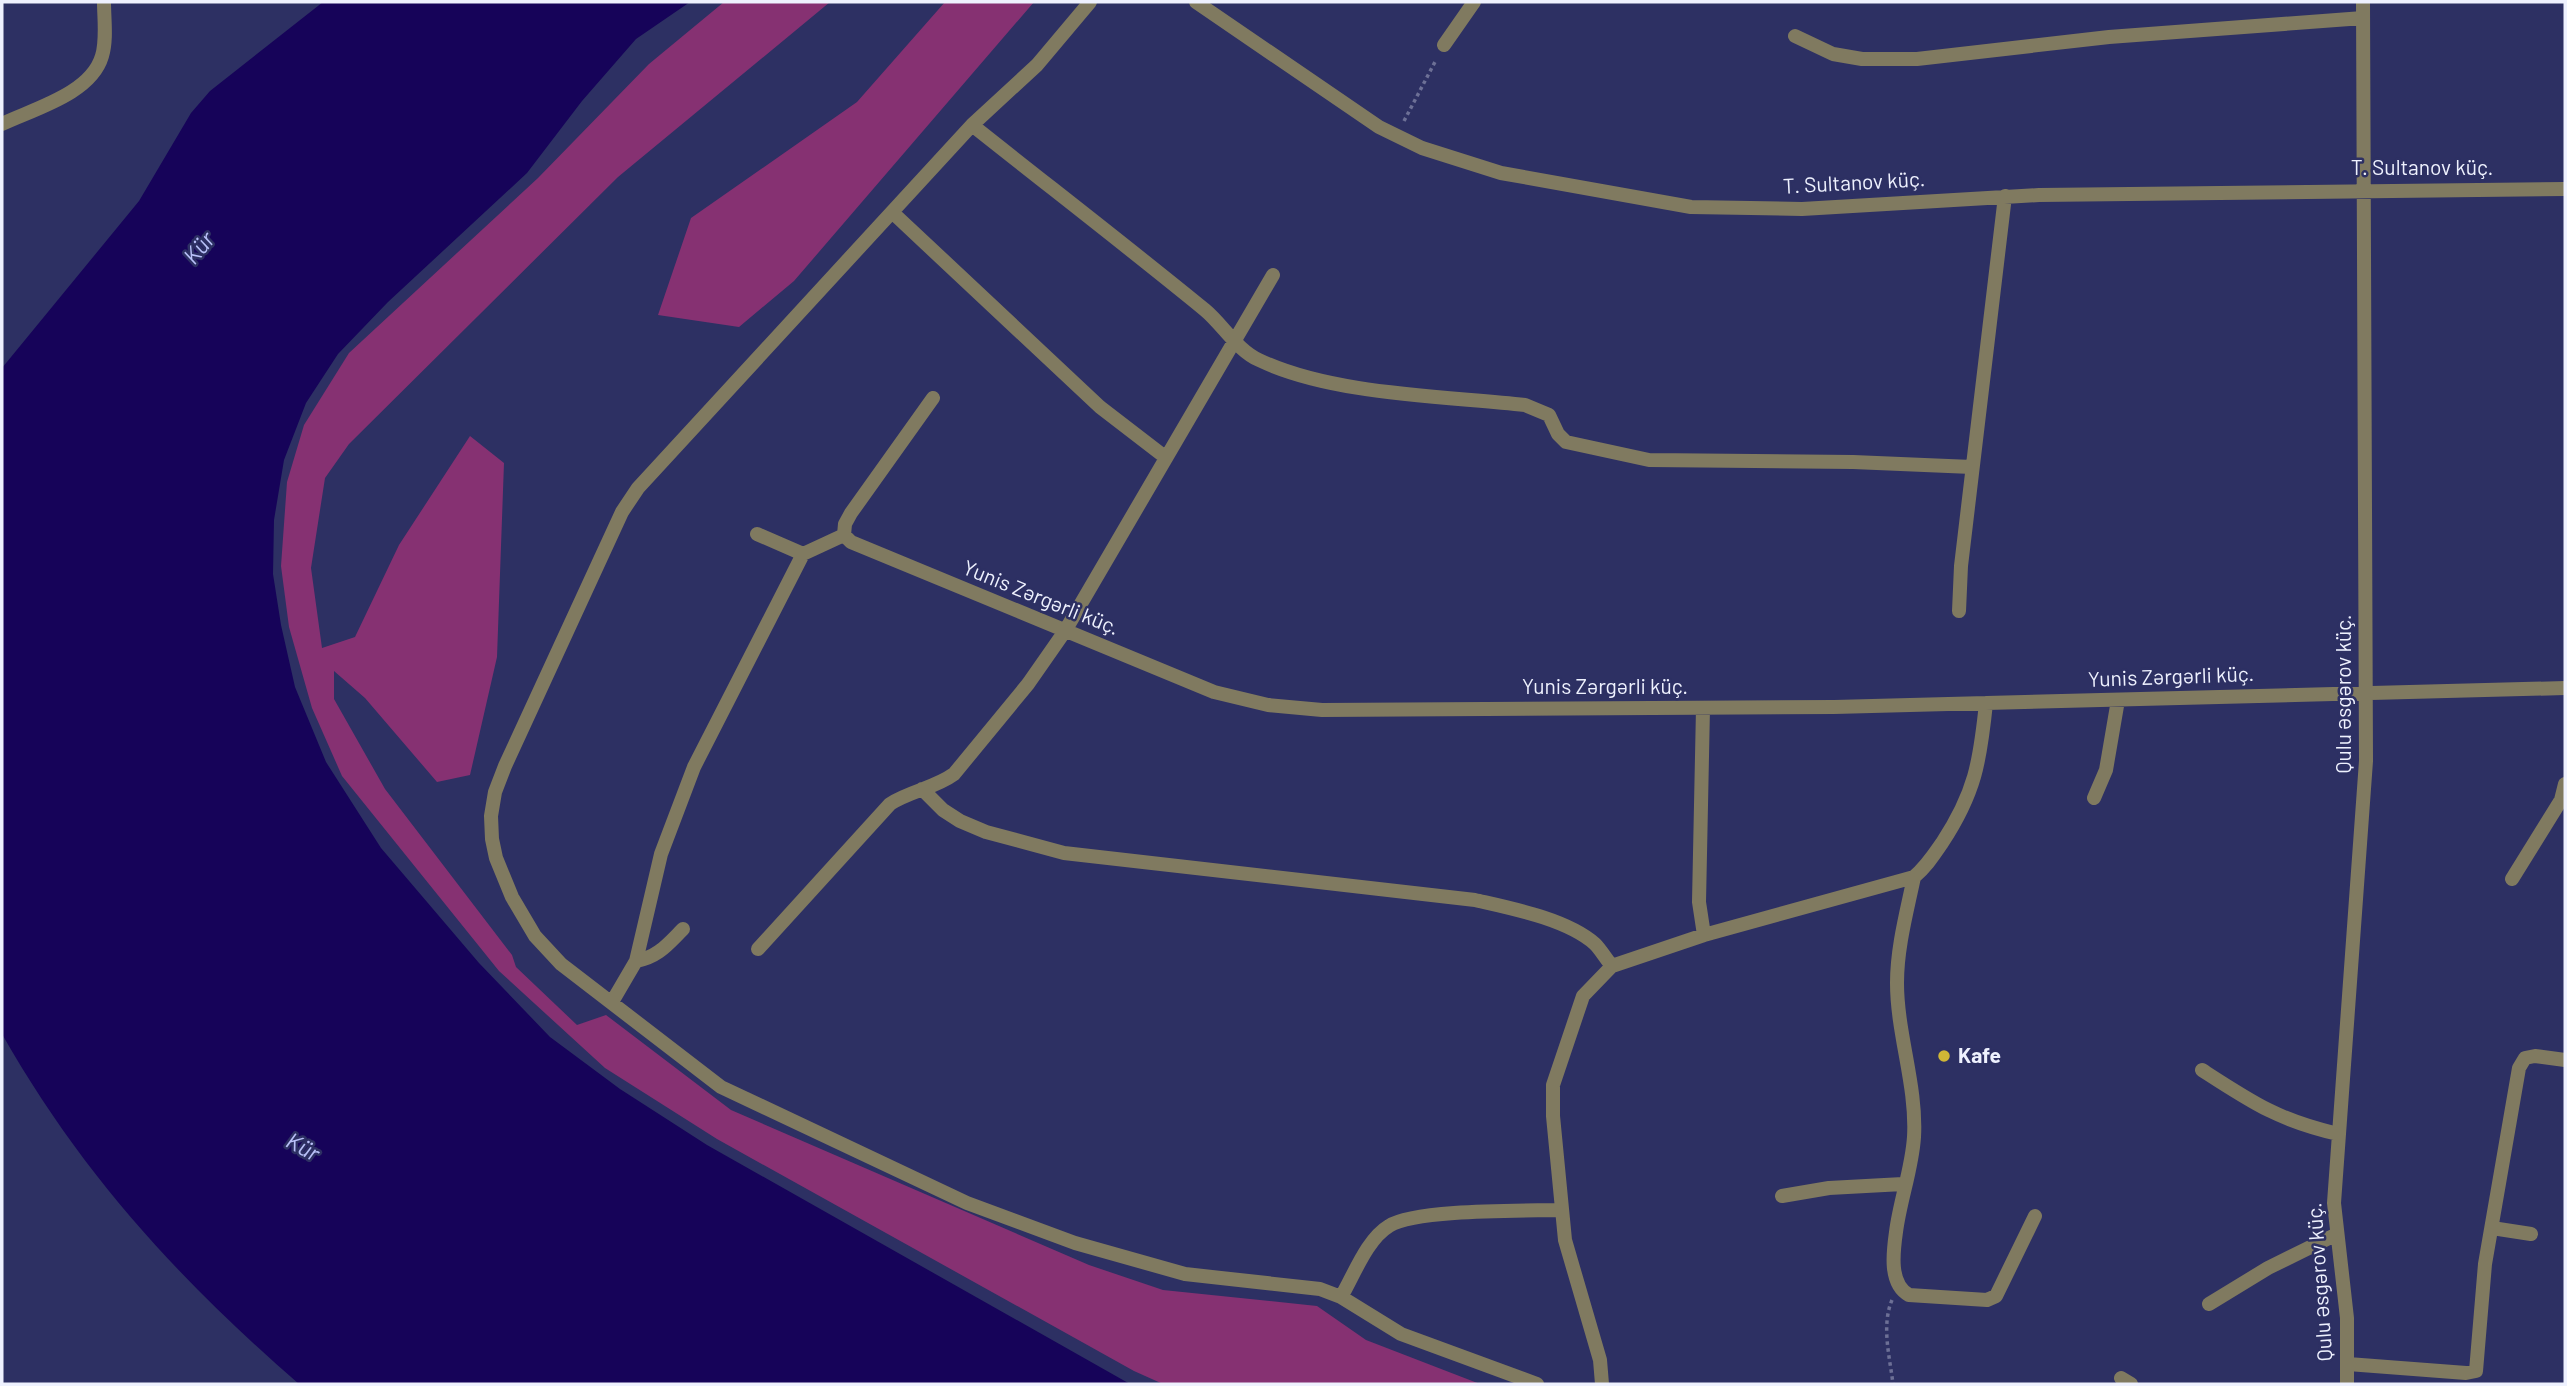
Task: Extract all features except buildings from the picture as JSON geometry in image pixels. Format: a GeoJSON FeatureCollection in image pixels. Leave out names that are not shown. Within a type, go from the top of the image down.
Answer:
{"type":"FeatureCollection","features":[{"type":"Feature","properties":{"kind":"street"},"geometry":{"type":"LineString","coordinates":[[2,124],[79,87],[93,74],[102,56],[104,2]]}},
{"type":"Feature","properties":{"kind":"street"},"geometry":{"type":"LineString","coordinates":[[1090,2],[1037,65],[972,125],[638,488],[622,512],[495,792],[491,816],[496,858],[512,897],[535,936],[561,964],[736,1096],[968,1203],[1075,1243],[1185,1274],[1297,1285],[1341,1297],[1401,1334],[1538,1384]]}},
{"type":"Feature","properties":{"kind":"street","name":"T. Sultanov küç."},"geometry":{"type":"LineString","coordinates":[[1196,2],[1379,127],[1422,148],[1501,173],[1691,207],[1802,209],[2005,195],[2565,188]]}},
{"type":"Feature","properties":{"kind":"street"},"geometry":{"type":"LineString","coordinates":[[1444,45],[1474,2]]}},
{"type":"Feature","properties":{"kind":"street","name":"Qulu Əsgərov küç."},"geometry":{"type":"LineString","coordinates":[[2347,1384],[2347,1318],[2335,1235],[2334,1203],[2365,808],[2363,2]]}},
{"type":"Feature","properties":{"kind":"street"},"geometry":{"type":"LineString","coordinates":[[1795,36],[1833,54],[1862,59],[1917,59],[2109,37],[2363,18]]}},
{"type":"Feature","properties":{"kind":"street"},"geometry":{"type":"LineString","coordinates":[[972,125],[1206,311],[1258,360],[1320,380],[1538,409],[1549,415],[1558,435],[1566,442],[1616,455],[1649,460],[1853,462],[1972,467]]}},
{"type":"Feature","properties":{"kind":"street"},"geometry":{"type":"LineString","coordinates":[[1959,611],[1961,566],[2005,195]]}},
{"type":"Feature","properties":{"kind":"street"},"geometry":{"type":"LineString","coordinates":[[892,212],[1100,407],[1165,457]]}},
{"type":"Feature","properties":{"kind":"street"},"geometry":{"type":"LineString","coordinates":[[758,949],[890,804],[943,782],[954,774],[1028,684],[1065,631],[1273,275]]}},
{"type":"Feature","properties":{"kind":"street"},"geometry":{"type":"LineString","coordinates":[[612,1002],[636,961],[661,854],[694,767],[803,554],[844,535],[845,524],[851,513],[933,398]]}},
{"type":"Feature","properties":{"kind":"street"},"geometry":{"type":"LineString","coordinates":[[757,534],[803,554]]}},
{"type":"Feature","properties":{"kind":"street","name":"Yunis Zərgərli küç."},"geometry":{"type":"LineString","coordinates":[[844,535],[851,542],[872,552],[1214,692],[1268,705],[1322,710],[1986,703],[2565,688]]}},
{"type":"Feature","properties":{"kind":"street"},"geometry":{"type":"LineString","coordinates":[[2094,798],[2106,769],[2118,699]]}},
{"type":"Feature","properties":{"kind":"street"},"geometry":{"type":"LineString","coordinates":[[1602,1384],[1600,1360],[1565,1240],[1560,1210],[1553,1085],[1583,996],[1612,966],[1704,935],[1914,877],[1925,868],[1959,817],[1972,788],[1981,760],[1986,703]]}},
{"type":"Feature","properties":{"kind":"street"},"geometry":{"type":"LineString","coordinates":[[1703,708],[1699,902],[1704,935]]}},
{"type":"Feature","properties":{"kind":"street"},"geometry":{"type":"LineString","coordinates":[[2512,879],[2561,811],[2565,785]]}},
{"type":"Feature","properties":{"kind":"street"},"geometry":{"type":"LineString","coordinates":[[922,789],[943,810],[960,821],[986,832],[1064,853],[1475,900],[1521,910],[1572,930],[1594,944],[1612,966]]}},
{"type":"Feature","properties":{"kind":"street"},"geometry":{"type":"LineString","coordinates":[[1914,877],[1898,956],[1897,984],[1914,1120],[1914,1139],[1903,1184],[1895,1239],[1895,1280],[1899,1290],[1909,1295],[1922,1296],[1987,1300],[1996,1296],[2035,1216]]}},
{"type":"Feature","properties":{"kind":"street"},"geometry":{"type":"LineString","coordinates":[[636,961],[652,958],[660,953],[682,929]]}},
{"type":"Feature","properties":{"kind":"street"},"geometry":{"type":"LineString","coordinates":[[2348,1364],[2466,1373],[2476,1371],[2492,1228],[2519,1068],[2525,1058],[2535,1056],[2565,1060]]}},
{"type":"Feature","properties":{"kind":"street"},"geometry":{"type":"LineString","coordinates":[[2202,1070],[2269,1113],[2294,1124],[2338,1134]]}},
{"type":"Feature","properties":{"kind":"street"},"geometry":{"type":"LineString","coordinates":[[1782,1196],[1829,1188],[1903,1184]]}},
{"type":"Feature","properties":{"kind":"street"},"geometry":{"type":"LineString","coordinates":[[1341,1297],[1379,1234],[1390,1224],[1463,1212],[1560,1210]]}},
{"type":"Feature","properties":{"kind":"street"},"geometry":{"type":"LineString","coordinates":[[2492,1228],[2531,1234]]}},
{"type":"Feature","properties":{"kind":"street"},"geometry":{"type":"LineString","coordinates":[[2209,1304],[2268,1268],[2335,1235]]}},
{"type":"Feature","properties":{"kind":"path"},"geometry":{"type":"LineString","coordinates":[[1396,135],[1444,45]]}},
{"type":"Feature","properties":{"kind":"path"},"geometry":{"type":"LineString","coordinates":[[1893,1384],[1887,1314],[1890,1302],[1899,1290]]}},
{"type":"Feature","properties":{"kind":"shaded area"},"geometry":{"type":"Polygon","coordinates":[[[724,2],[830,2],[618,177],[349,444],[325,478],[311,568],[322,648],[355,637],[399,545],[470,436],[504,463],[497,657],[470,775],[437,782],[365,698],[334,671],[334,699],[385,789],[512,955],[516,967],[577,1025],[606,1015],[731,1110],[1089,1265],[1163,1290],[1317,1306],[1366,1340],[1480,1384],[1163,1384],[1134,1371],[717,1139],[605,1068],[499,971],[342,776],[312,708],[289,627],[281,566],[287,482],[304,425],[349,353],[538,178],[649,64],[724,2]]]}},
{"type":"Feature","properties":{"kind":"shaded area"},"geometry":{"type":"Polygon","coordinates":[[[945,2],[1034,2],[794,281],[739,327],[658,315],[691,218],[857,102],[945,2]]]}},
{"type":"Feature","properties":{"kind":"water","name":"Kür"},"geometry":{"type":"Polygon","coordinates":[[[323,2],[690,2],[636,39],[582,101],[527,173],[388,302],[338,354],[306,403],[284,460],[274,520],[273,574],[295,687],[326,762],[381,848],[479,963],[550,1037],[620,1089],[707,1145],[1130,1384],[299,1384],[213,1305],[135,1222],[65,1133],[2,1034],[2,368],[139,201],[191,113],[210,91],[323,2]]]}},
{"type":"Feature","properties":{"kind":"place","name":"Kafe"},"geometry":{"type":"Point","coordinates":[1944,1056]}}]}
